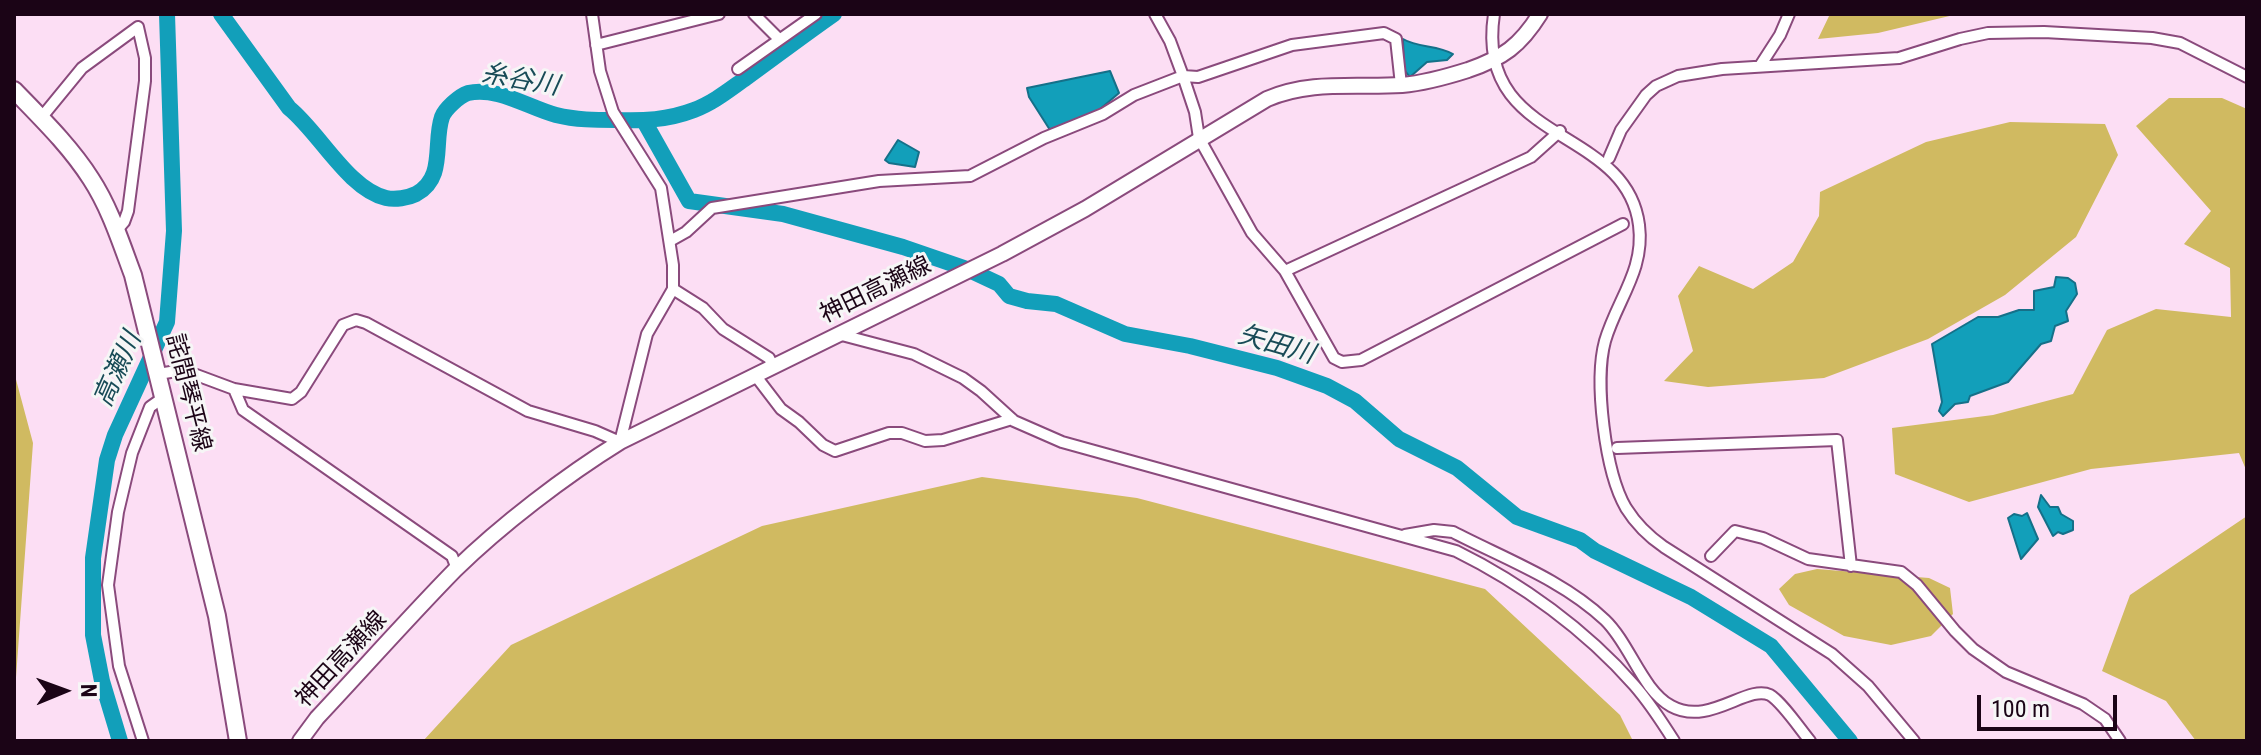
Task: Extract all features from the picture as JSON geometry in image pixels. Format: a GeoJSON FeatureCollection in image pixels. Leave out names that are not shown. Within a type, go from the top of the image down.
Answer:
{"type":"FeatureCollection","features":[{"type":"Feature","properties":{"kind":"main road","name":"神田高瀬線"},"geometry":{"type":"LineString","coordinates":[[300,741],[317,718],[457,569],[505,526],[591,460],[620,442],[1002,254],[1085,209],[1199,138],[1281,93],[1319,85],[1401,85],[1440,80],[1496,60],[1521,42],[1540,14]]}},
{"type":"Feature","properties":{"kind":"main road","name":"詫間琴平線"},"geometry":{"type":"LineString","coordinates":[[14,90],[70,149],[92,180],[117,230],[133,275],[217,616],[238,741]]}},
{"type":"Feature","properties":{"kind":"street"},"geometry":{"type":"LineString","coordinates":[[158,374],[183,370],[234,389],[286,399],[297,396],[343,325],[356,320],[520,407],[620,442],[647,334],[673,289],[670,241],[661,188],[613,112],[600,71],[592,14]]}},
{"type":"Feature","properties":{"kind":"street"},"geometry":{"type":"LineString","coordinates":[[596,45],[688,18],[719,14]]}},
{"type":"Feature","properties":{"kind":"street"},"geometry":{"type":"LineString","coordinates":[[754,14],[779,39]]}},
{"type":"Feature","properties":{"kind":"street"},"geometry":{"type":"LineString","coordinates":[[738,69],[816,14]]}},
{"type":"Feature","properties":{"kind":"street"},"geometry":{"type":"LineString","coordinates":[[1155,14],[1170,41],[1183,76],[1195,112],[1199,138],[1252,233],[1285,271],[1334,358],[1342,362],[1361,360],[1623,224]]}},
{"type":"Feature","properties":{"kind":"street"},"geometry":{"type":"LineString","coordinates":[[1494,14],[1491,45],[1498,72],[1509,92],[1527,113],[1559,132],[1617,176],[1631,197],[1639,224],[1637,267],[1613,319],[1601,362],[1602,412],[1616,483],[1624,504],[1647,535],[1795,629],[1852,670],[1914,741]]}},
{"type":"Feature","properties":{"kind":"street"},"geometry":{"type":"LineString","coordinates":[[1760,66],[1789,14]]}},
{"type":"Feature","properties":{"kind":"street"},"geometry":{"type":"LineString","coordinates":[[41,118],[82,68],[138,27],[145,58],[145,81],[128,211],[117,230]]}},
{"type":"Feature","properties":{"kind":"street"},"geometry":{"type":"LineString","coordinates":[[1609,158],[1632,112],[1656,86],[1678,76],[1760,66],[1899,58],[1988,33],[2044,32],[2152,38],[2180,43],[2247,77]]}},
{"type":"Feature","properties":{"kind":"street"},"geometry":{"type":"LineString","coordinates":[[670,241],[686,232],[712,208],[879,181],[970,176],[1044,138],[1103,114],[1134,95],[1183,76],[1198,77],[1292,45],[1384,33],[1396,39],[1401,85]]}},
{"type":"Feature","properties":{"kind":"street"},"geometry":{"type":"LineString","coordinates":[[1285,271],[1531,157],[1559,132]]}},
{"type":"Feature","properties":{"kind":"street"},"geometry":{"type":"LineString","coordinates":[[673,289],[703,308],[723,329],[769,358],[773,366]]}},
{"type":"Feature","properties":{"kind":"street"},"geometry":{"type":"LineString","coordinates":[[838,334],[914,354],[963,378],[1012,419],[1062,442],[1403,535],[1456,551],[1489,567],[1606,656],[1635,686],[1674,741]]}},
{"type":"Feature","properties":{"kind":"street"},"geometry":{"type":"LineString","coordinates":[[755,375],[781,409],[823,445],[835,451],[889,433],[902,433],[925,441],[943,440],[1012,419]]}},
{"type":"Feature","properties":{"kind":"street"},"geometry":{"type":"LineString","coordinates":[[234,389],[243,410],[452,556],[457,569]]}},
{"type":"Feature","properties":{"kind":"street"},"geometry":{"type":"LineString","coordinates":[[143,741],[119,666],[108,585],[118,512],[132,453],[150,407],[164,397]]}},
{"type":"Feature","properties":{"kind":"street"},"geometry":{"type":"LineString","coordinates":[[1617,448],[1837,440],[1851,566]]}},
{"type":"Feature","properties":{"kind":"street"},"geometry":{"type":"LineString","coordinates":[[1403,535],[1434,530],[1453,532],[1559,586],[1604,619],[1621,638],[1655,694],[1671,706],[1689,713],[1707,712],[1761,692],[1773,696],[1810,741]]}},
{"type":"Feature","properties":{"kind":"street"},"geometry":{"type":"LineString","coordinates":[[1711,556],[1735,531],[1763,538],[1808,559],[1901,572],[1917,585],[1973,649],[2006,672],[2083,704],[2105,719],[2120,741]]}},
{"type":"Feature","properties":{"kind":"shaded area"},"geometry":{"type":"Polygon","coordinates":[[[1830,14],[1958,14],[1878,33],[1818,39],[1830,14]]]}},
{"type":"Feature","properties":{"kind":"shaded area"},"geometry":{"type":"Polygon","coordinates":[[[2169,98],[2222,98],[2247,109],[2247,472],[2239,453],[2091,469],[1969,502],[1895,474],[1892,428],[1993,415],[2073,394],[2107,330],[2156,309],[2231,317],[2230,268],[2184,244],[2211,211],[2136,126],[2169,98]]]}},
{"type":"Feature","properties":{"kind":"shaded area"},"geometry":{"type":"Polygon","coordinates":[[[2010,122],[2105,124],[2118,155],[2076,237],[2005,295],[1928,339],[1824,378],[1708,387],[1664,381],[1693,351],[1678,296],[1699,266],[1753,289],[1793,262],[1819,216],[1820,192],[1926,142],[2010,122]]]}},
{"type":"Feature","properties":{"kind":"shaded area"},"geometry":{"type":"Polygon","coordinates":[[[14,372],[33,443],[14,705],[14,372]]]}},
{"type":"Feature","properties":{"kind":"shaded area"},"geometry":{"type":"Polygon","coordinates":[[[982,477],[1137,498],[1485,589],[1620,715],[1633,741],[423,741],[511,645],[762,526],[982,477]]]}},
{"type":"Feature","properties":{"kind":"shaded area"},"geometry":{"type":"Polygon","coordinates":[[[2247,516],[2247,741],[2196,741],[2166,701],[2102,671],[2130,595],[2247,516]]]}},
{"type":"Feature","properties":{"kind":"shaded area"},"geometry":{"type":"Polygon","coordinates":[[[1817,569],[1929,578],[1950,588],[1953,614],[1931,636],[1891,645],[1844,636],[1789,605],[1779,589],[1795,574],[1817,569]]]}},
{"type":"Feature","properties":{"kind":"water"},"geometry":{"type":"Polygon","coordinates":[[[1403,39],[1453,54],[1447,60],[1427,62],[1410,77],[1404,70],[1403,39]]]}},
{"type":"Feature","properties":{"kind":"water"},"geometry":{"type":"Polygon","coordinates":[[[1110,71],[1119,93],[1099,110],[1050,130],[1029,97],[1027,88],[1110,71]]]}},
{"type":"Feature","properties":{"kind":"water"},"geometry":{"type":"Polygon","coordinates":[[[898,140],[919,152],[915,167],[885,160],[898,140]]]}},
{"type":"Feature","properties":{"kind":"water"},"geometry":{"type":"Polygon","coordinates":[[[2056,277],[2068,278],[2075,283],[2077,294],[2066,311],[2068,321],[2055,326],[2051,341],[2041,344],[2008,382],[1970,396],[1968,402],[1955,404],[1943,416],[1939,411],[1942,402],[1932,344],[1978,317],[1998,317],[2019,310],[2034,310],[2034,291],[2054,287],[2056,277]]]}},
{"type":"Feature","properties":{"kind":"water"},"geometry":{"type":"Polygon","coordinates":[[[2041,495],[2050,507],[2058,507],[2061,514],[2073,521],[2073,530],[2053,536],[2038,507],[2041,495]]]}},
{"type":"Feature","properties":{"kind":"water"},"geometry":{"type":"Polygon","coordinates":[[[2027,513],[2038,539],[2021,559],[2008,518],[2027,513]]]}},
{"type":"Feature","properties":{"kind":"waterway","name":"高瀬川"},"geometry":{"type":"LineString","coordinates":[[120,741],[102,681],[93,635],[93,558],[107,460],[115,435],[167,322],[174,231],[167,14]]}},
{"type":"Feature","properties":{"kind":"waterway","name":"糸谷川"},"geometry":{"type":"LineString","coordinates":[[221,14],[289,108],[347,172],[372,193],[393,199],[416,194],[431,179],[437,159],[442,117],[453,103],[468,93],[490,92],[556,115],[578,119],[636,120],[675,116],[721,96],[834,14]]}},
{"type":"Feature","properties":{"kind":"waterway","name":"矢田川"},"geometry":{"type":"LineString","coordinates":[[644,121],[689,201],[783,214],[903,247],[967,269],[999,284],[1009,296],[1056,304],[1125,334],[1190,346],[1277,368],[1327,386],[1355,401],[1399,439],[1457,468],[1517,517],[1580,540],[1595,551],[1691,597],[1771,646],[1850,741]]}}]}
